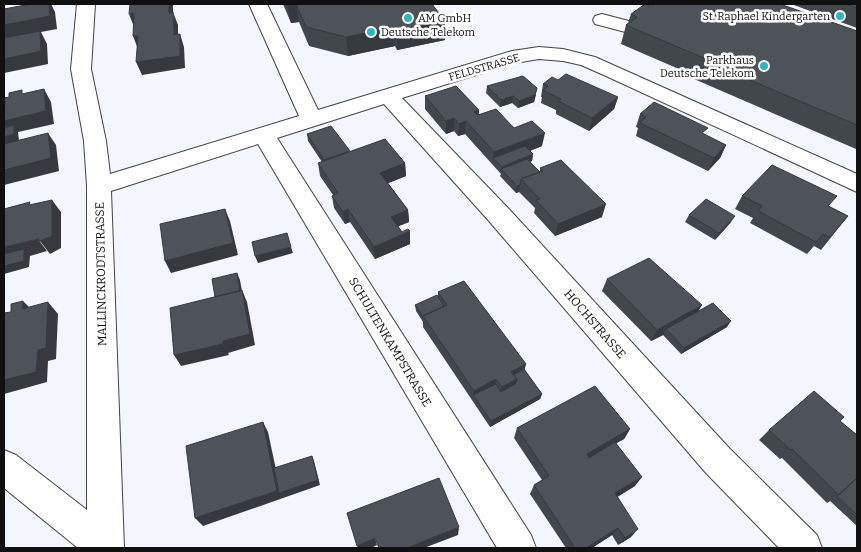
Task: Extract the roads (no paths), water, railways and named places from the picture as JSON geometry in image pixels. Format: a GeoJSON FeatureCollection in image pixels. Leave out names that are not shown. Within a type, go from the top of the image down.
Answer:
{"type":"FeatureCollection","features":[{"type":"Feature","properties":{"kind":"street"},"geometry":{"type":"LineString","coordinates":[[4,10],[17,4]]}},
{"type":"Feature","properties":{"kind":"street","name":"MALLINCKRODTSTRASSE"},"geometry":{"type":"LineString","coordinates":[[86,4],[81,69],[95,141],[99,186],[106,548]]}},
{"type":"Feature","properties":{"kind":"street"},"geometry":{"type":"LineString","coordinates":[[258,4],[312,120]]}},
{"type":"Feature","properties":{"kind":"street"},"geometry":{"type":"LineString","coordinates":[[602,20],[633,28]]}},
{"type":"Feature","properties":{"kind":"street","name":"FELDSTRASSE"},"geometry":{"type":"LineString","coordinates":[[99,186],[389,97],[512,57],[540,53],[563,55],[613,72],[857,184]]}},
{"type":"Feature","properties":{"kind":"street","name":"HOCHSTRASSE"},"geometry":{"type":"LineString","coordinates":[[389,97],[498,214],[698,439],[804,548]]}},
{"type":"Feature","properties":{"kind":"street","name":"SCHULTENKAMPSTRASSE"},"geometry":{"type":"LineString","coordinates":[[264,135],[420,392],[518,548]]}},
{"type":"Feature","properties":{"kind":"street","name":"MALLINCKRODTSTRASSE"},"geometry":{"type":"LineString","coordinates":[[4,467],[106,548]]}},
{"type":"Feature","properties":{"kind":"place","name":"St. Raphael Kindergarten"},"geometry":{"type":"Point","coordinates":[840,16]}},
{"type":"Feature","properties":{"kind":"place","name":"AM GmbH"},"geometry":{"type":"Point","coordinates":[408,18]}},
{"type":"Feature","properties":{"kind":"place","name":"Deutsche Telekom"},"geometry":{"type":"Point","coordinates":[371,32]}},
{"type":"Feature","properties":{"kind":"place","name":"Parkhaus Deutsche Telekom"},"geometry":{"type":"Point","coordinates":[764,66]}}]}
